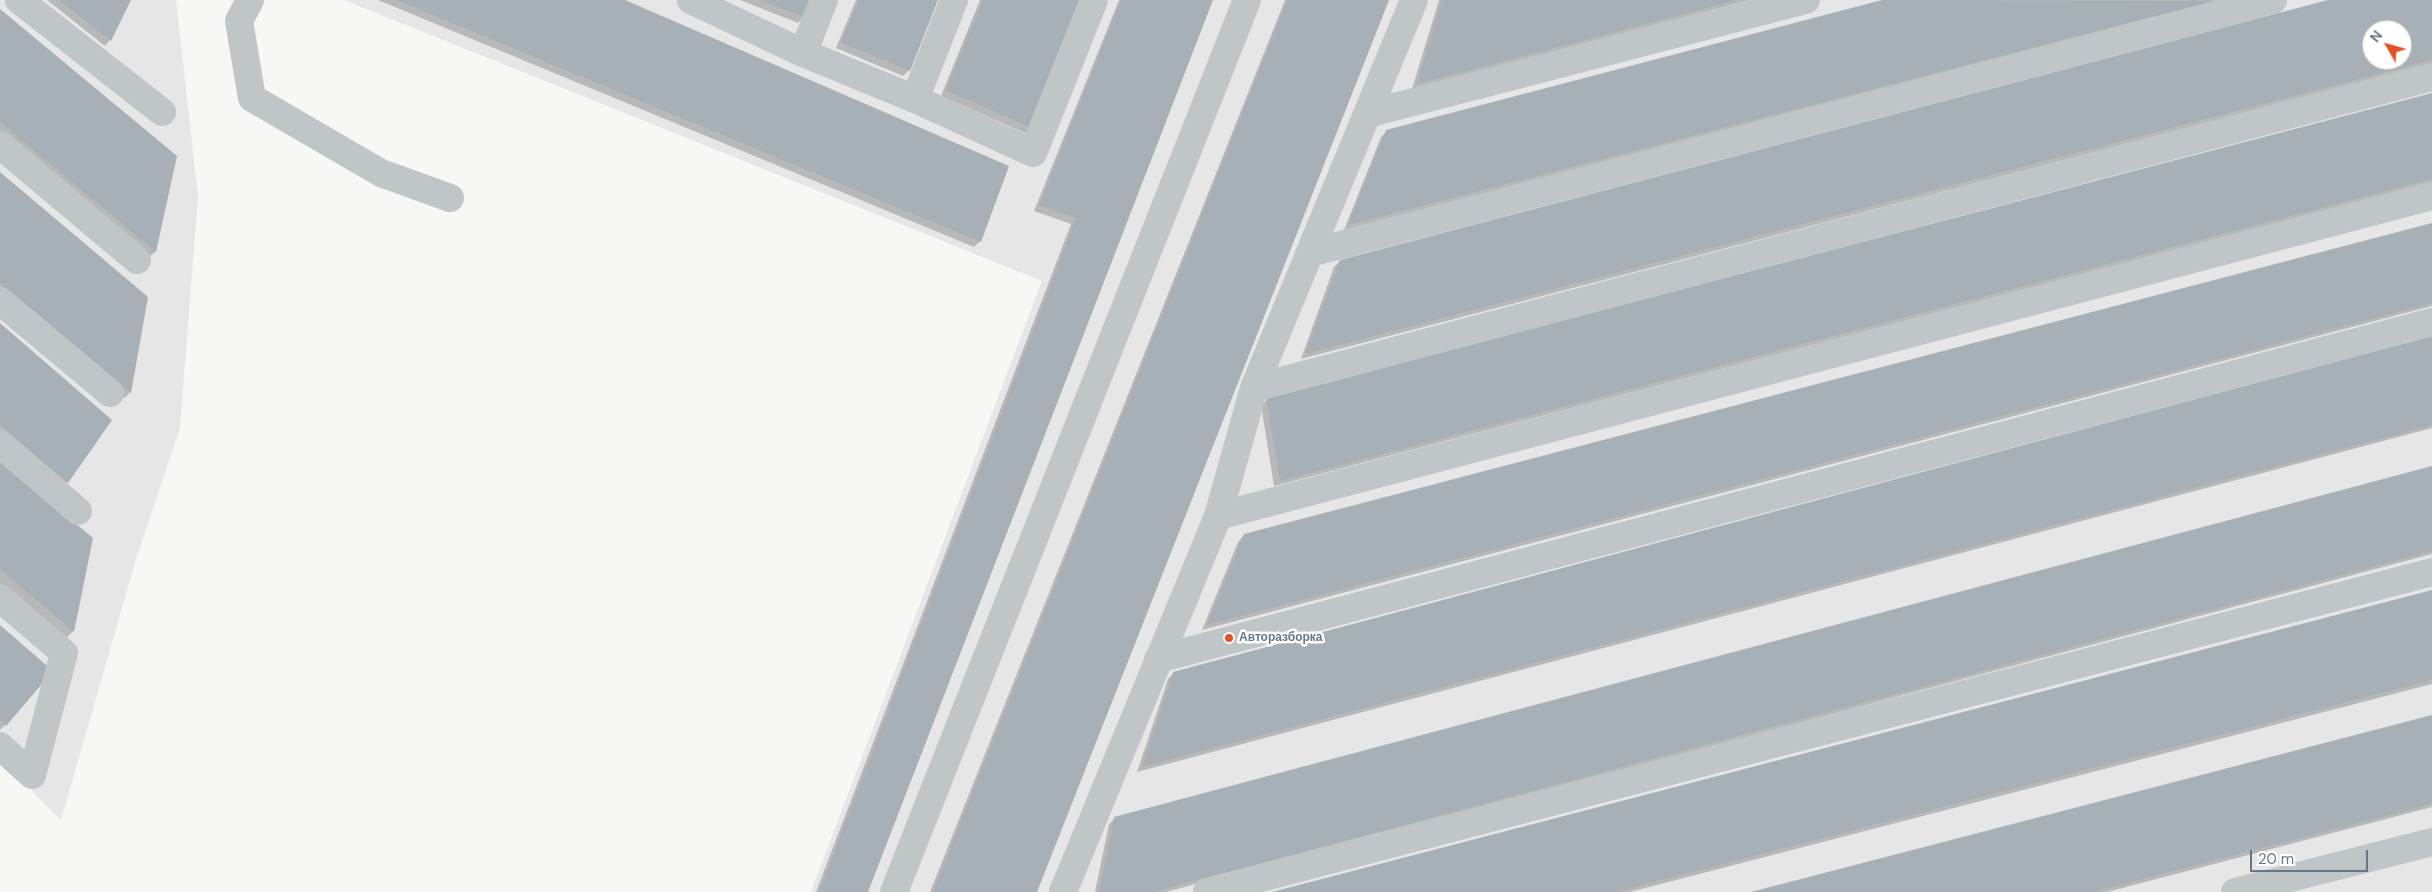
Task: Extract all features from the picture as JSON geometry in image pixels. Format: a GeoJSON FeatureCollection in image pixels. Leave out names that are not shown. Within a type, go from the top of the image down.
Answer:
{"type":"FeatureCollection","features":[{"type":"Feature","properties":{"kind":"lane"},"geometry":{"type":"LineString","coordinates":[[19,0],[162,112]]}},
{"type":"Feature","properties":{"kind":"lane"},"geometry":{"type":"LineString","coordinates":[[250,0],[239,21],[252,98],[381,173],[450,198]]}},
{"type":"Feature","properties":{"kind":"lane"},"geometry":{"type":"LineString","coordinates":[[691,0],[803,53],[915,99],[1033,153],[1094,0]]}},
{"type":"Feature","properties":{"kind":"lane"},"geometry":{"type":"LineString","coordinates":[[803,53],[824,0]]}},
{"type":"Feature","properties":{"kind":"lane"},"geometry":{"type":"LineString","coordinates":[[915,99],[954,0]]}},
{"type":"Feature","properties":{"kind":"lane"},"geometry":{"type":"LineString","coordinates":[[894,892],[1247,0]]}},
{"type":"Feature","properties":{"kind":"lane"},"geometry":{"type":"LineString","coordinates":[[1063,892],[1218,516],[1254,388],[1414,0]]}},
{"type":"Feature","properties":{"kind":"lane"},"geometry":{"type":"LineString","coordinates":[[1367,114],[1806,0]]}},
{"type":"Feature","properties":{"kind":"lane"},"geometry":{"type":"LineString","coordinates":[[1310,253],[2274,0]]}},
{"type":"Feature","properties":{"kind":"lane"},"geometry":{"type":"LineString","coordinates":[[1254,388],[2432,77]]}},
{"type":"Feature","properties":{"kind":"lane"},"geometry":{"type":"LineString","coordinates":[[0,145],[137,260]]}},
{"type":"Feature","properties":{"kind":"lane"},"geometry":{"type":"LineString","coordinates":[[1218,516],[2432,196]]}},
{"type":"Feature","properties":{"kind":"lane"},"geometry":{"type":"LineString","coordinates":[[0,301],[110,393]]}},
{"type":"Feature","properties":{"kind":"lane"},"geometry":{"type":"LineString","coordinates":[[1158,659],[2432,322]]}},
{"type":"Feature","properties":{"kind":"lane"},"geometry":{"type":"LineString","coordinates":[[0,444],[78,511]]}},
{"type":"Feature","properties":{"kind":"lane"},"geometry":{"type":"LineString","coordinates":[[1207,892],[2432,572]]}},
{"type":"Feature","properties":{"kind":"lane"},"geometry":{"type":"LineString","coordinates":[[0,598],[64,652],[32,775],[0,746]]}},
{"type":"Feature","properties":{"kind":"lane"},"geometry":{"type":"LineString","coordinates":[[2235,892],[2432,842]]}},
{"type":"Feature","properties":{"kind":"shaded area"},"geometry":{"type":"Polygon","coordinates":[[[0,0],[176,0],[198,196],[180,428],[136,559],[61,820],[0,759],[0,0]]]}},
{"type":"Feature","properties":{"kind":"shaded area"},"geometry":{"type":"Polygon","coordinates":[[[344,0],[2432,0],[2432,892],[811,892],[1042,281],[344,0]]]}},
{"type":"Feature","properties":{"kind":"building"},"geometry":{"type":"Polygon","coordinates":[[[59,0],[131,0],[111,41],[59,0]]]}},
{"type":"Feature","properties":{"kind":"building"},"geometry":{"type":"Polygon","coordinates":[[[397,0],[625,0],[1009,166],[981,242],[397,0]]]}},
{"type":"Feature","properties":{"kind":"building"},"geometry":{"type":"Polygon","coordinates":[[[760,0],[811,0],[804,17],[760,0]]]}},
{"type":"Feature","properties":{"kind":"building"},"geometry":{"type":"Polygon","coordinates":[[[859,0],[938,0],[910,71],[841,42],[859,0]]]}},
{"type":"Feature","properties":{"kind":"building"},"geometry":{"type":"Polygon","coordinates":[[[983,0],[1084,0],[1034,129],[946,90],[983,0]]]}},
{"type":"Feature","properties":{"kind":"building"},"geometry":{"type":"Polygon","coordinates":[[[1121,0],[1213,0],[868,892],[819,892],[1076,218],[1039,205],[1121,0]]]}},
{"type":"Feature","properties":{"kind":"building"},"geometry":{"type":"Polygon","coordinates":[[[1287,0],[1389,0],[1037,892],[933,892],[1287,0]]]}},
{"type":"Feature","properties":{"kind":"building"},"geometry":{"type":"Polygon","coordinates":[[[1442,0],[1734,0],[1734,1],[1417,84],[1442,0]]]}},
{"type":"Feature","properties":{"kind":"building"},"geometry":{"type":"Polygon","coordinates":[[[1882,0],[2213,1],[1348,225],[1386,130],[1882,0]]]}},
{"type":"Feature","properties":{"kind":"building"},"geometry":{"type":"Polygon","coordinates":[[[2328,0],[2432,0],[2432,60],[2412,65],[2412,20],[2362,20],[2362,70],[2394,70],[1305,354],[1340,260],[2328,0]]]}},
{"type":"Feature","properties":{"kind":"building"},"geometry":{"type":"Polygon","coordinates":[[[0,9],[177,156],[156,252],[0,122],[0,9]]]}},
{"type":"Feature","properties":{"kind":"building"},"geometry":{"type":"Polygon","coordinates":[[[2432,93],[2432,179],[1280,481],[1266,398],[2432,93]]]}},
{"type":"Feature","properties":{"kind":"building"},"geometry":{"type":"Polygon","coordinates":[[[0,172],[148,297],[131,393],[0,283],[0,172]]]}},
{"type":"Feature","properties":{"kind":"building"},"geometry":{"type":"Polygon","coordinates":[[[2432,223],[2432,303],[1207,625],[1244,534],[2432,223]]]}},
{"type":"Feature","properties":{"kind":"building"},"geometry":{"type":"Polygon","coordinates":[[[0,323],[112,420],[68,483],[0,425],[0,323]]]}},
{"type":"Feature","properties":{"kind":"building"},"geometry":{"type":"Polygon","coordinates":[[[2432,336],[2432,425],[1142,767],[1173,672],[2432,336]]]}},
{"type":"Feature","properties":{"kind":"building"},"geometry":{"type":"Polygon","coordinates":[[[0,461],[93,538],[74,632],[0,569],[0,461]]]}},
{"type":"Feature","properties":{"kind":"building"},"geometry":{"type":"Polygon","coordinates":[[[2432,466],[2432,551],[1153,892],[1099,892],[1114,817],[2432,466]]]}},
{"type":"Feature","properties":{"kind":"building"},"geometry":{"type":"Polygon","coordinates":[[[2432,590],[2432,680],[1616,892],[1272,892],[2432,590]]]}},
{"type":"Feature","properties":{"kind":"building"},"geometry":{"type":"Polygon","coordinates":[[[0,625],[53,671],[6,726],[0,720],[0,625]]]}},
{"type":"Feature","properties":{"kind":"building"},"geometry":{"type":"Polygon","coordinates":[[[2432,715],[2432,804],[2093,892],[1751,892],[2432,715]]]}},
{"type":"Feature","properties":{"kind":"place","name":"Авторазборка"},"geometry":{"type":"Point","coordinates":[1229,638]}}]}
